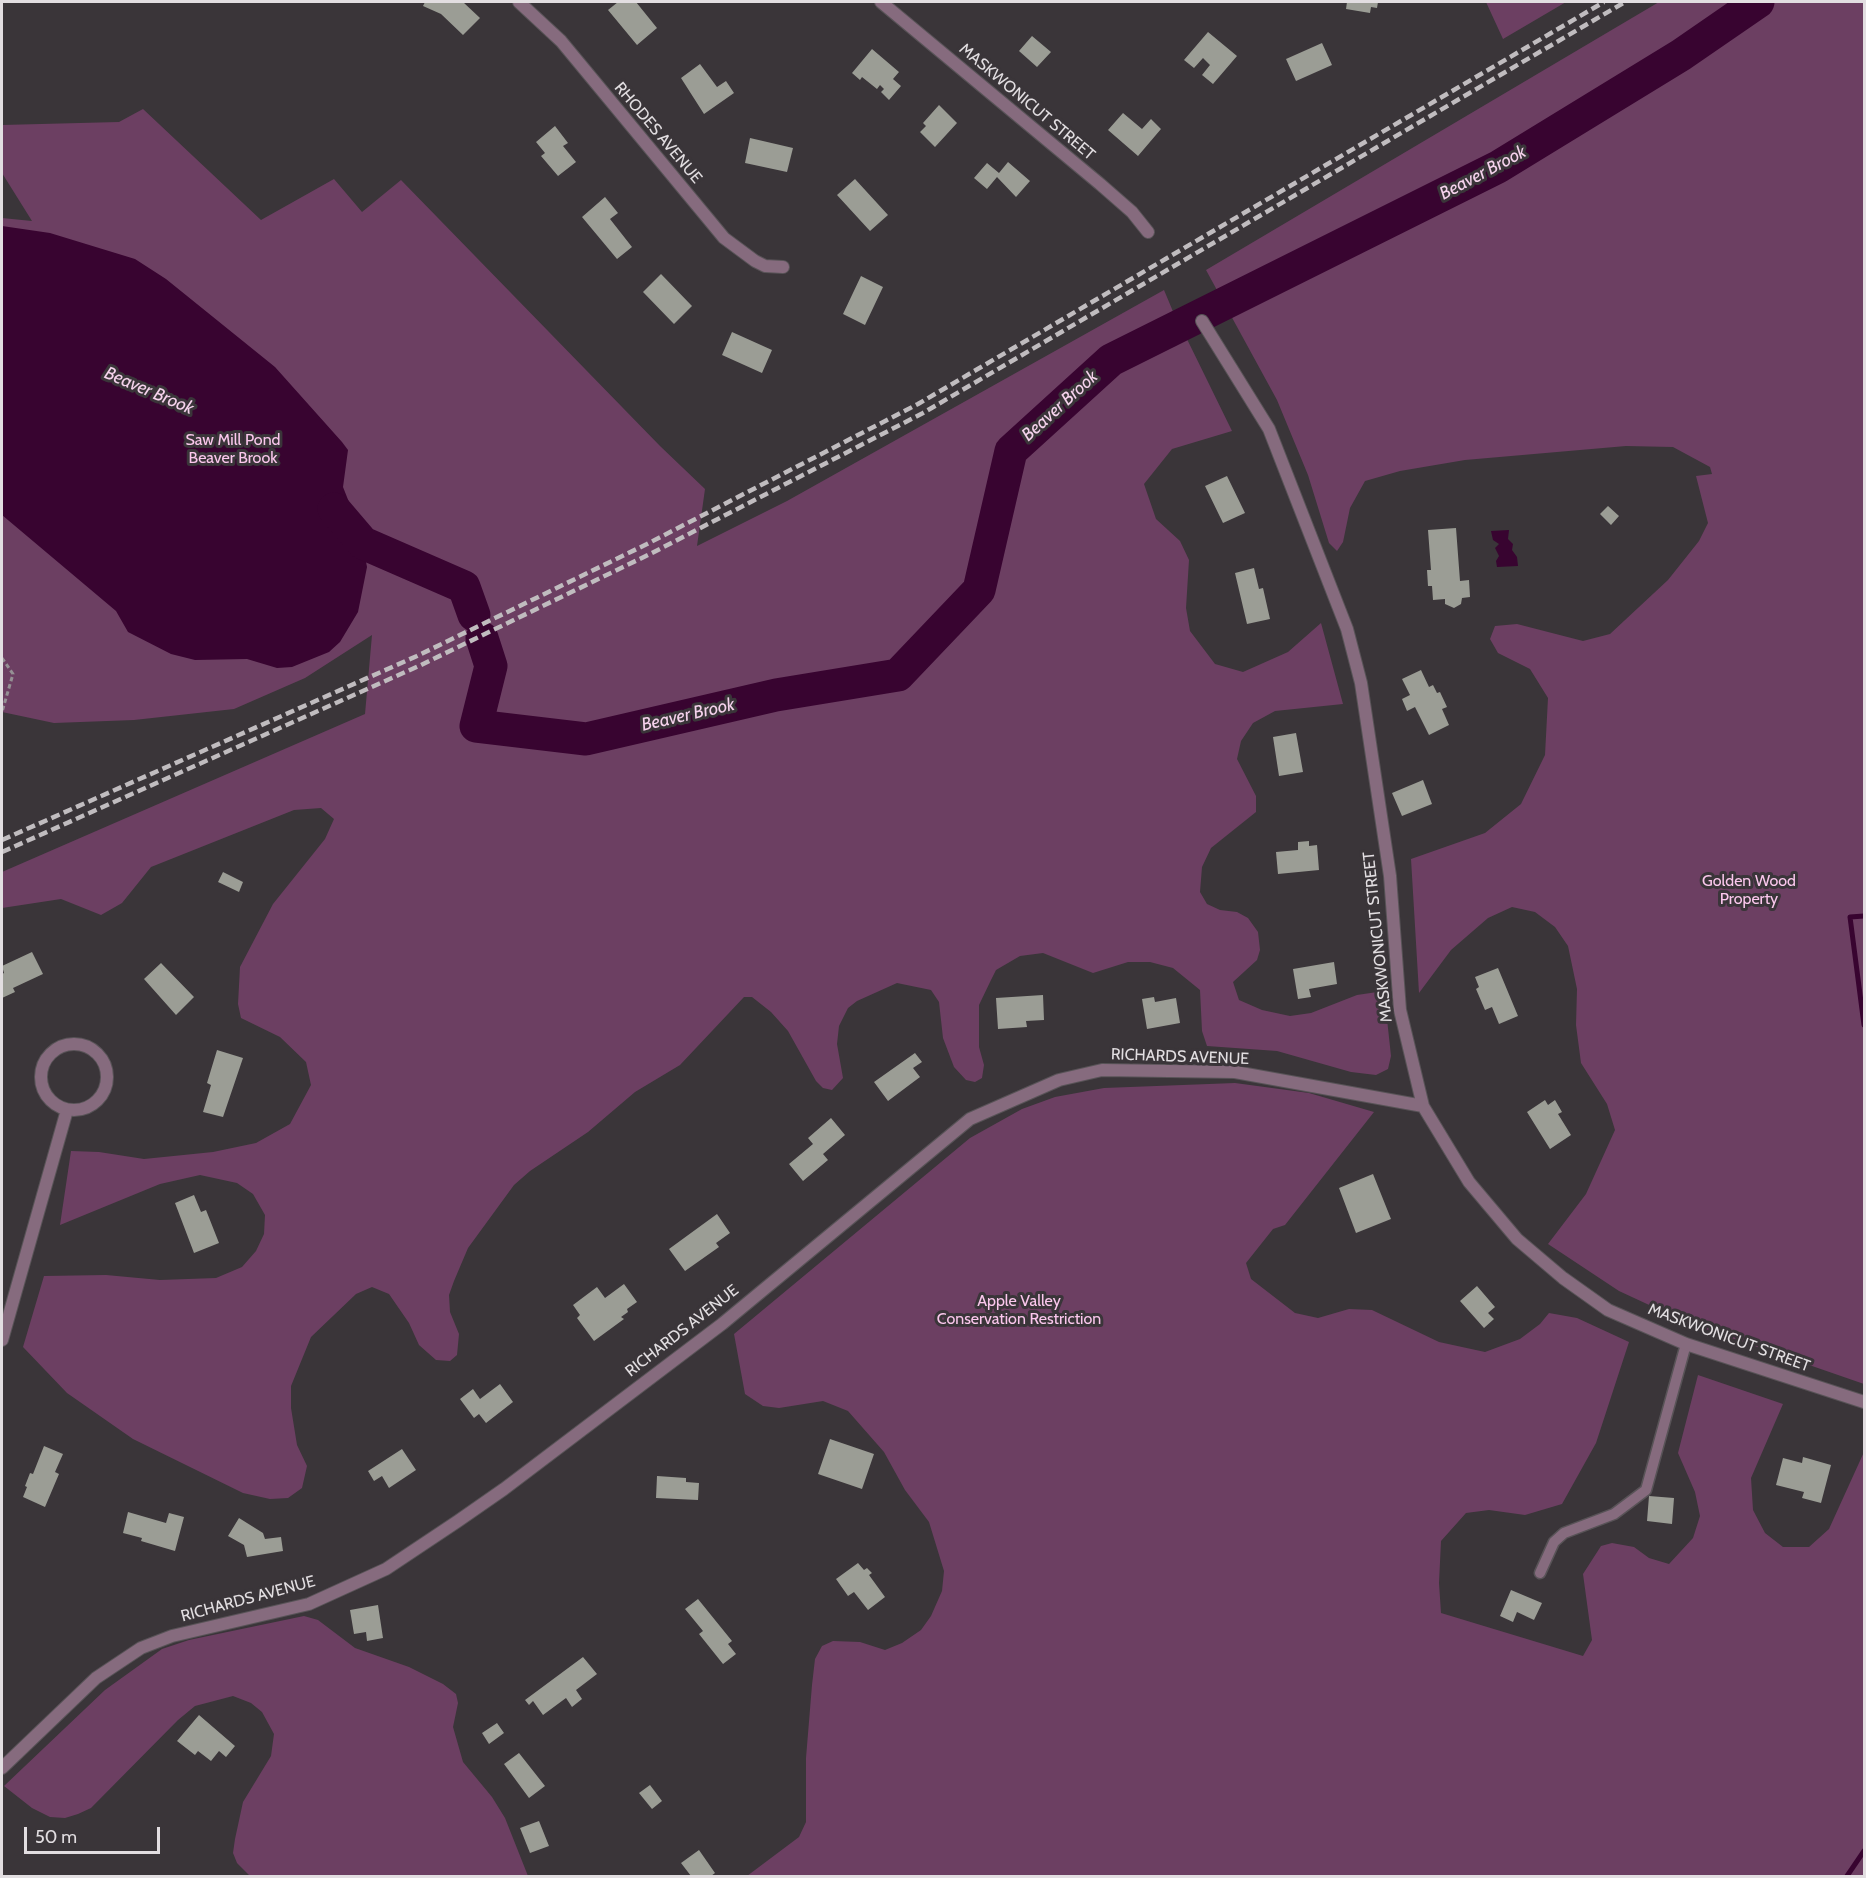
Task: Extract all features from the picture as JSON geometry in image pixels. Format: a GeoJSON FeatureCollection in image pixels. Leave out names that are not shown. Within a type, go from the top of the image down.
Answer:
{"type":"FeatureCollection","features":[{"type":"Feature","properties":{"kind":"street","name":"RHODES AVENUE"},"geometry":{"type":"LineString","coordinates":[[519,2],[561,41],[724,238],[765,266],[783,267]]}},
{"type":"Feature","properties":{"kind":"street","name":"MASKWONICUT STREET"},"geometry":{"type":"LineString","coordinates":[[881,2],[1100,184],[1132,212],[1148,232]]}},
{"type":"Feature","properties":{"kind":"street","name":"MASKWONICUT STREET"},"geometry":{"type":"LineString","coordinates":[[1202,321],[1269,429],[1347,629],[1361,683],[1390,876],[1400,1010],[1423,1106],[1469,1182],[1517,1239],[1563,1278],[1608,1311],[1686,1344],[1864,1402]]}},
{"type":"Feature","properties":{"kind":"street"},"geometry":{"type":"LineString","coordinates":[[74,1043],[86,1046],[104,1060],[108,1070],[107,1088],[98,1102],[88,1108],[67,1110],[51,1102],[42,1086],[40,1074],[44,1061],[61,1046],[74,1043]]}},
{"type":"Feature","properties":{"kind":"street","name":"RICHARDS AVENUE"},"geometry":{"type":"LineString","coordinates":[[2,1768],[96,1678],[141,1648],[172,1636],[309,1604],[386,1569],[465,1516],[722,1324],[969,1119],[1059,1080],[1102,1070],[1235,1072],[1423,1106]]}},
{"type":"Feature","properties":{"kind":"street"},"geometry":{"type":"LineString","coordinates":[[2,1340],[67,1110]]}},
{"type":"Feature","properties":{"kind":"lane"},"geometry":{"type":"LineString","coordinates":[[1540,1572],[1554,1542],[1564,1533],[1614,1514],[1646,1490],[1686,1344]]}},
{"type":"Feature","properties":{"kind":"path"},"geometry":{"type":"LineString","coordinates":[[2,658],[14,674],[2,712]]}},
{"type":"Feature","properties":{"kind":"green space"},"geometry":{"type":"Polygon","coordinates":[[[1486,2],[1566,2],[1503,39],[1486,2]]]}},
{"type":"Feature","properties":{"kind":"green space","name":"Golden Wood Property"},"geometry":{"type":"Polygon","coordinates":[[[1659,2],[1864,2],[1864,1384],[1688,1323],[1619,1291],[1548,1244],[1586,1194],[1615,1130],[1607,1104],[1581,1063],[1576,1025],[1577,989],[1568,946],[1555,927],[1535,912],[1512,907],[1488,918],[1451,950],[1419,993],[1411,859],[1485,833],[1521,804],[1545,755],[1548,698],[1530,669],[1498,653],[1490,639],[1495,626],[1517,624],[1583,641],[1610,634],[1668,580],[1699,541],[1708,523],[1696,476],[1712,474],[1710,467],[1673,447],[1626,446],[1465,460],[1400,471],[1365,481],[1350,508],[1343,542],[1337,551],[1329,543],[1308,475],[1277,400],[1206,270],[1659,2]]]}},
{"type":"Feature","properties":{"kind":"green space","name":"Saw Mill Pond Beaver Brook"},"geometry":{"type":"Polygon","coordinates":[[[143,109],[261,220],[334,179],[362,212],[401,180],[660,446],[705,489],[697,546],[787,501],[1164,290],[1182,333],[1232,431],[1172,449],[1144,484],[1156,519],[1180,541],[1189,560],[1186,608],[1190,631],[1215,664],[1243,672],[1288,652],[1321,623],[1343,704],[1275,711],[1253,723],[1241,741],[1237,759],[1256,796],[1256,812],[1211,848],[1202,867],[1200,892],[1207,904],[1220,910],[1237,912],[1248,918],[1258,932],[1260,950],[1257,960],[1233,982],[1239,1000],[1262,1010],[1290,1016],[1311,1013],[1357,995],[1384,991],[1391,1056],[1388,1069],[1376,1075],[1351,1072],[1277,1051],[1207,1046],[1202,1031],[1200,990],[1173,968],[1150,962],[1128,962],[1093,973],[1043,953],[1020,956],[996,970],[991,980],[979,1005],[979,1047],[984,1065],[982,1078],[975,1082],[966,1080],[954,1067],[943,1038],[939,1002],[931,990],[897,983],[857,1001],[848,1008],[839,1026],[837,1044],[843,1078],[832,1090],[823,1088],[816,1081],[788,1031],[771,1012],[752,997],[744,997],[680,1065],[635,1092],[588,1132],[530,1171],[514,1185],[468,1248],[454,1281],[449,1295],[450,1312],[459,1334],[457,1355],[450,1361],[436,1360],[419,1345],[409,1323],[389,1294],[372,1287],[356,1294],[311,1337],[291,1386],[291,1408],[297,1445],[307,1466],[302,1488],[288,1498],[270,1499],[243,1493],[133,1439],[67,1393],[23,1347],[44,1276],[106,1275],[160,1280],[216,1278],[242,1267],[256,1251],[264,1234],[265,1215],[253,1194],[237,1183],[200,1175],[160,1184],[60,1225],[71,1151],[99,1152],[144,1159],[213,1152],[256,1143],[290,1124],[311,1085],[306,1062],[280,1037],[241,1018],[238,1004],[240,967],[273,904],[325,839],[334,819],[321,808],[294,810],[151,867],[122,903],[101,915],[61,899],[2,908],[2,872],[365,714],[372,635],[305,678],[234,709],[134,720],[54,723],[2,712],[2,218],[32,221],[2,173],[2,125],[119,122],[143,109]]]}},
{"type":"Feature","properties":{"kind":"green space","name":"Apple Valley Conservation Restriction"},"geometry":{"type":"Polygon","coordinates":[[[1235,1083],[1309,1093],[1374,1112],[1285,1225],[1273,1229],[1246,1263],[1251,1279],[1295,1313],[1318,1318],[1349,1309],[1372,1310],[1439,1342],[1485,1352],[1520,1339],[1540,1324],[1549,1313],[1577,1318],[1629,1342],[1596,1443],[1562,1504],[1525,1515],[1489,1510],[1466,1513],[1441,1541],[1439,1583],[1441,1613],[1583,1656],[1592,1640],[1583,1574],[1601,1546],[1612,1543],[1634,1547],[1649,1558],[1669,1564],[1693,1538],[1700,1516],[1695,1492],[1678,1453],[1698,1375],[1783,1404],[1751,1478],[1753,1510],[1765,1533],[1783,1547],[1809,1547],[1829,1529],[1864,1452],[1864,1876],[747,1876],[799,1837],[806,1822],[806,1758],[812,1685],[815,1659],[822,1646],[833,1641],[860,1642],[885,1650],[902,1643],[921,1630],[931,1616],[942,1591],[944,1571],[929,1522],[905,1490],[884,1452],[848,1411],[823,1401],[779,1408],[763,1406],[745,1394],[734,1334],[970,1138],[1022,1109],[1055,1097],[1104,1088],[1235,1083]]]}},
{"type":"Feature","properties":{"kind":"green space"},"geometry":{"type":"Polygon","coordinates":[[[304,1616],[318,1620],[355,1648],[409,1667],[443,1684],[456,1694],[458,1703],[453,1727],[463,1762],[492,1797],[505,1818],[528,1876],[250,1876],[237,1863],[233,1853],[235,1839],[243,1802],[271,1756],[274,1734],[262,1712],[251,1703],[233,1696],[195,1706],[178,1720],[91,1808],[78,1814],[65,1818],[50,1817],[32,1808],[4,1786],[105,1690],[162,1649],[189,1640],[304,1616]]]}},
{"type":"Feature","properties":{"kind":"water"},"geometry":{"type":"Polygon","coordinates":[[[2,226],[50,233],[135,259],[166,279],[275,367],[342,442],[348,450],[343,487],[360,530],[367,567],[358,612],[340,642],[329,652],[292,667],[277,668],[247,659],[195,660],[171,654],[128,632],[116,611],[2,515],[2,226]]]}},
{"type":"Feature","properties":{"kind":"water"},"geometry":{"type":"Polygon","coordinates":[[[1509,530],[1508,539],[1513,544],[1512,550],[1517,557],[1518,566],[1497,567],[1496,561],[1499,556],[1495,548],[1499,544],[1493,540],[1491,531],[1509,530]]]}},
{"type":"Feature","properties":{"kind":"building"},"geometry":{"type":"Polygon","coordinates":[[[425,2],[463,2],[480,18],[463,35],[441,14],[423,6],[425,2]]]}},
{"type":"Feature","properties":{"kind":"building"},"geometry":{"type":"Polygon","coordinates":[[[618,2],[636,2],[657,28],[637,45],[608,10],[618,2]]]}},
{"type":"Feature","properties":{"kind":"building"},"geometry":{"type":"Polygon","coordinates":[[[1347,2],[1378,2],[1377,8],[1371,7],[1370,13],[1346,9],[1347,2]]]}},
{"type":"Feature","properties":{"kind":"building"},"geometry":{"type":"Polygon","coordinates":[[[1208,32],[1237,56],[1213,84],[1202,75],[1210,65],[1203,58],[1194,68],[1184,60],[1208,32]]]}},
{"type":"Feature","properties":{"kind":"building"},"geometry":{"type":"Polygon","coordinates":[[[1032,36],[1051,52],[1037,67],[1019,51],[1032,36]]]}},
{"type":"Feature","properties":{"kind":"building"},"geometry":{"type":"Polygon","coordinates":[[[1322,43],[1332,65],[1296,81],[1286,59],[1322,43]]]}},
{"type":"Feature","properties":{"kind":"building"},"geometry":{"type":"Polygon","coordinates":[[[872,49],[899,72],[893,79],[901,86],[889,100],[881,92],[884,89],[880,85],[877,89],[862,77],[860,80],[852,73],[872,49]]]}},
{"type":"Feature","properties":{"kind":"building"},"geometry":{"type":"Polygon","coordinates":[[[700,64],[717,87],[726,81],[734,93],[704,114],[681,78],[700,64]]]}},
{"type":"Feature","properties":{"kind":"building"},"geometry":{"type":"Polygon","coordinates":[[[939,105],[957,123],[935,147],[920,132],[926,126],[923,123],[939,105]]]}},
{"type":"Feature","properties":{"kind":"building"},"geometry":{"type":"Polygon","coordinates":[[[1123,113],[1142,129],[1151,119],[1161,129],[1138,156],[1108,130],[1123,113]]]}},
{"type":"Feature","properties":{"kind":"building"},"geometry":{"type":"Polygon","coordinates":[[[555,126],[568,143],[563,146],[576,162],[558,176],[541,156],[545,153],[536,142],[555,126]]]}},
{"type":"Feature","properties":{"kind":"building"},"geometry":{"type":"Polygon","coordinates":[[[750,138],[793,148],[787,172],[745,163],[750,138]]]}},
{"type":"Feature","properties":{"kind":"building"},"geometry":{"type":"Polygon","coordinates":[[[1008,162],[1030,181],[1016,197],[997,177],[987,189],[974,178],[987,163],[999,173],[1008,162]]]}},
{"type":"Feature","properties":{"kind":"building"},"geometry":{"type":"Polygon","coordinates":[[[855,179],[888,215],[870,231],[837,195],[855,179]]]}},
{"type":"Feature","properties":{"kind":"building"},"geometry":{"type":"Polygon","coordinates":[[[605,197],[618,213],[610,219],[632,247],[617,259],[582,217],[605,197]]]}},
{"type":"Feature","properties":{"kind":"building"},"geometry":{"type":"Polygon","coordinates":[[[661,274],[692,306],[674,324],[643,292],[661,274]]]}},
{"type":"Feature","properties":{"kind":"building"},"geometry":{"type":"Polygon","coordinates":[[[861,276],[883,287],[865,325],[843,314],[861,276]]]}},
{"type":"Feature","properties":{"kind":"building"},"geometry":{"type":"Polygon","coordinates":[[[732,332],[772,350],[762,373],[722,355],[732,332]]]}},
{"type":"Feature","properties":{"kind":"building"},"geometry":{"type":"Polygon","coordinates":[[[1227,476],[1245,513],[1223,523],[1205,486],[1227,476]]]}},
{"type":"Feature","properties":{"kind":"building"},"geometry":{"type":"Polygon","coordinates":[[[1608,506],[1619,516],[1611,525],[1600,514],[1608,506]]]}},
{"type":"Feature","properties":{"kind":"building"},"geometry":{"type":"Polygon","coordinates":[[[1456,528],[1460,581],[1469,580],[1470,597],[1462,598],[1461,604],[1454,608],[1445,604],[1445,599],[1433,600],[1432,586],[1428,586],[1427,570],[1431,570],[1428,530],[1456,528]]]}},
{"type":"Feature","properties":{"kind":"building"},"geometry":{"type":"Polygon","coordinates":[[[1254,568],[1259,589],[1263,588],[1270,619],[1247,624],[1235,573],[1254,568]]]}},
{"type":"Feature","properties":{"kind":"building"},"geometry":{"type":"Polygon","coordinates":[[[1421,670],[1429,687],[1433,685],[1437,693],[1440,692],[1447,707],[1442,709],[1449,725],[1429,735],[1415,707],[1407,711],[1402,699],[1410,695],[1402,679],[1421,670]]]}},
{"type":"Feature","properties":{"kind":"building"},"geometry":{"type":"Polygon","coordinates":[[[1296,733],[1303,772],[1279,776],[1273,737],[1296,733]]]}},
{"type":"Feature","properties":{"kind":"building"},"geometry":{"type":"Polygon","coordinates":[[[1423,780],[1432,804],[1402,816],[1392,793],[1423,780]]]}},
{"type":"Feature","properties":{"kind":"building"},"geometry":{"type":"Polygon","coordinates":[[[1309,841],[1309,846],[1317,845],[1319,870],[1278,874],[1276,852],[1298,850],[1298,842],[1309,841]]]}},
{"type":"Feature","properties":{"kind":"building"},"geometry":{"type":"Polygon","coordinates":[[[223,872],[243,882],[239,892],[218,882],[223,872]]]}},
{"type":"Feature","properties":{"kind":"building"},"geometry":{"type":"Polygon","coordinates":[[[32,952],[43,974],[13,988],[15,992],[2,998],[2,974],[4,973],[2,966],[32,952]]]}},
{"type":"Feature","properties":{"kind":"building"},"geometry":{"type":"Polygon","coordinates":[[[1334,962],[1337,984],[1309,989],[1311,997],[1298,999],[1293,969],[1334,962]]]}},
{"type":"Feature","properties":{"kind":"building"},"geometry":{"type":"Polygon","coordinates":[[[161,963],[194,997],[176,1015],[144,979],[161,963]]]}},
{"type":"Feature","properties":{"kind":"building"},"geometry":{"type":"Polygon","coordinates":[[[1498,968],[1518,1016],[1499,1024],[1492,1007],[1485,1010],[1476,989],[1479,987],[1475,977],[1498,968]]]}},
{"type":"Feature","properties":{"kind":"building"},"geometry":{"type":"Polygon","coordinates":[[[1043,995],[1044,1020],[1026,1021],[1027,1027],[998,1029],[996,998],[1043,995]]]}},
{"type":"Feature","properties":{"kind":"building"},"geometry":{"type":"Polygon","coordinates":[[[1154,997],[1155,1002],[1176,998],[1180,1023],[1147,1029],[1142,999],[1154,997]]]}},
{"type":"Feature","properties":{"kind":"building"},"geometry":{"type":"Polygon","coordinates":[[[217,1050],[243,1058],[223,1117],[203,1112],[211,1085],[207,1083],[217,1050]]]}},
{"type":"Feature","properties":{"kind":"building"},"geometry":{"type":"Polygon","coordinates":[[[915,1053],[922,1062],[913,1068],[920,1077],[888,1101],[874,1082],[915,1053]]]}},
{"type":"Feature","properties":{"kind":"building"},"geometry":{"type":"Polygon","coordinates":[[[1545,1100],[1548,1105],[1555,1100],[1562,1112],[1558,1114],[1571,1135],[1550,1149],[1527,1112],[1545,1100]]]}},
{"type":"Feature","properties":{"kind":"building"},"geometry":{"type":"Polygon","coordinates":[[[831,1118],[845,1135],[823,1154],[828,1160],[803,1181],[789,1164],[813,1144],[808,1138],[831,1118]]]}},
{"type":"Feature","properties":{"kind":"building"},"geometry":{"type":"Polygon","coordinates":[[[1373,1174],[1391,1219],[1356,1233],[1339,1188],[1373,1174]]]}},
{"type":"Feature","properties":{"kind":"building"},"geometry":{"type":"Polygon","coordinates":[[[194,1195],[201,1212],[206,1210],[219,1243],[194,1253],[175,1203],[194,1195]]]}},
{"type":"Feature","properties":{"kind":"building"},"geometry":{"type":"Polygon","coordinates":[[[717,1214],[730,1233],[716,1243],[719,1247],[685,1271],[669,1249],[717,1214]]]}},
{"type":"Feature","properties":{"kind":"building"},"geometry":{"type":"Polygon","coordinates":[[[624,1284],[637,1302],[627,1309],[628,1312],[621,1317],[624,1319],[594,1341],[577,1318],[580,1315],[573,1305],[597,1287],[605,1298],[624,1284]]]}},
{"type":"Feature","properties":{"kind":"building"},"geometry":{"type":"Polygon","coordinates":[[[1477,1286],[1495,1307],[1488,1313],[1494,1319],[1484,1328],[1460,1301],[1477,1286]]]}},
{"type":"Feature","properties":{"kind":"building"},"geometry":{"type":"Polygon","coordinates":[[[500,1384],[513,1402],[486,1423],[479,1414],[474,1418],[460,1399],[473,1389],[480,1399],[500,1384]]]}},
{"type":"Feature","properties":{"kind":"building"},"geometry":{"type":"Polygon","coordinates":[[[830,1439],[874,1454],[862,1489],[818,1474],[830,1439]]]}},
{"type":"Feature","properties":{"kind":"building"},"geometry":{"type":"Polygon","coordinates":[[[44,1446],[63,1454],[55,1472],[59,1474],[45,1507],[23,1497],[30,1473],[33,1474],[44,1446]]]}},
{"type":"Feature","properties":{"kind":"building"},"geometry":{"type":"Polygon","coordinates":[[[402,1449],[416,1470],[389,1488],[382,1476],[374,1481],[368,1471],[402,1449]]]}},
{"type":"Feature","properties":{"kind":"building"},"geometry":{"type":"Polygon","coordinates":[[[1803,1457],[1831,1465],[1821,1503],[1802,1498],[1804,1492],[1776,1485],[1783,1458],[1802,1463],[1803,1457]]]}},
{"type":"Feature","properties":{"kind":"building"},"geometry":{"type":"Polygon","coordinates":[[[657,1476],[686,1478],[686,1482],[699,1483],[698,1500],[656,1498],[657,1476]]]}},
{"type":"Feature","properties":{"kind":"building"},"geometry":{"type":"Polygon","coordinates":[[[1649,1496],[1674,1498],[1672,1524],[1647,1521],[1649,1496]]]}},
{"type":"Feature","properties":{"kind":"building"},"geometry":{"type":"Polygon","coordinates":[[[128,1512],[166,1523],[169,1513],[184,1517],[175,1551],[123,1533],[128,1512]]]}},
{"type":"Feature","properties":{"kind":"building"},"geometry":{"type":"Polygon","coordinates":[[[239,1518],[263,1533],[265,1539],[281,1537],[283,1551],[247,1557],[244,1545],[228,1536],[239,1518]]]}},
{"type":"Feature","properties":{"kind":"building"},"geometry":{"type":"Polygon","coordinates":[[[858,1563],[864,1570],[867,1568],[872,1573],[869,1575],[885,1597],[868,1610],[854,1592],[848,1596],[836,1579],[858,1563]]]}},
{"type":"Feature","properties":{"kind":"building"},"geometry":{"type":"Polygon","coordinates":[[[1511,1590],[1542,1603],[1534,1620],[1517,1612],[1513,1622],[1500,1616],[1511,1590]]]}},
{"type":"Feature","properties":{"kind":"building"},"geometry":{"type":"Polygon","coordinates":[[[698,1599],[732,1641],[728,1644],[736,1654],[723,1664],[699,1634],[703,1631],[685,1609],[698,1599]]]}},
{"type":"Feature","properties":{"kind":"building"},"geometry":{"type":"Polygon","coordinates":[[[378,1605],[383,1638],[367,1641],[366,1632],[354,1634],[350,1610],[378,1605]]]}},
{"type":"Feature","properties":{"kind":"building"},"geometry":{"type":"Polygon","coordinates":[[[583,1657],[597,1674],[576,1690],[582,1699],[572,1707],[566,1698],[543,1715],[533,1701],[529,1705],[525,1700],[583,1657]]]}},
{"type":"Feature","properties":{"kind":"building"},"geometry":{"type":"Polygon","coordinates":[[[199,1715],[235,1746],[226,1757],[219,1751],[211,1761],[198,1751],[195,1755],[177,1741],[199,1715]]]}},
{"type":"Feature","properties":{"kind":"building"},"geometry":{"type":"Polygon","coordinates":[[[497,1723],[504,1733],[489,1744],[482,1733],[497,1723]]]}},
{"type":"Feature","properties":{"kind":"building"},"geometry":{"type":"Polygon","coordinates":[[[519,1753],[545,1786],[529,1798],[504,1764],[519,1753]]]}},
{"type":"Feature","properties":{"kind":"building"},"geometry":{"type":"Polygon","coordinates":[[[650,1785],[662,1801],[652,1809],[639,1793],[650,1785]]]}},
{"type":"Feature","properties":{"kind":"building"},"geometry":{"type":"Polygon","coordinates":[[[539,1821],[549,1846],[530,1853],[520,1828],[539,1821]]]}},
{"type":"Feature","properties":{"kind":"building"},"geometry":{"type":"Polygon","coordinates":[[[699,1850],[715,1873],[711,1876],[691,1876],[681,1863],[699,1850]]]}},
{"type":"Feature","properties":{"kind":"waterway","name":"Beaver Brook"},"geometry":{"type":"LineString","coordinates":[[482,638],[491,666],[476,726],[586,739],[776,695],[898,675],[979,590],[1011,451],[1111,360],[1498,167],[1681,55],[1758,2]]}},
{"type":"Feature","properties":{"kind":"waterway","name":"Beaver Brook"},"geometry":{"type":"LineString","coordinates":[[334,509],[363,543],[464,587],[474,615]]}},
{"type":"Feature","properties":{"kind":"waterway"},"geometry":{"type":"LineString","coordinates":[[1864,916],[1850,917],[1864,1025]]}},
{"type":"Feature","properties":{"kind":"waterway"},"geometry":{"type":"LineString","coordinates":[[1847,1876],[1864,1851]]}},
{"type":"Feature","properties":{"kind":"railway"},"geometry":{"type":"LineString","coordinates":[[2,840],[417,656],[647,544],[918,404],[1604,2]]}},
{"type":"Feature","properties":{"kind":"railway"},"geometry":{"type":"LineString","coordinates":[[2,852],[421,665],[652,553],[923,413],[1625,2]]}}]}
